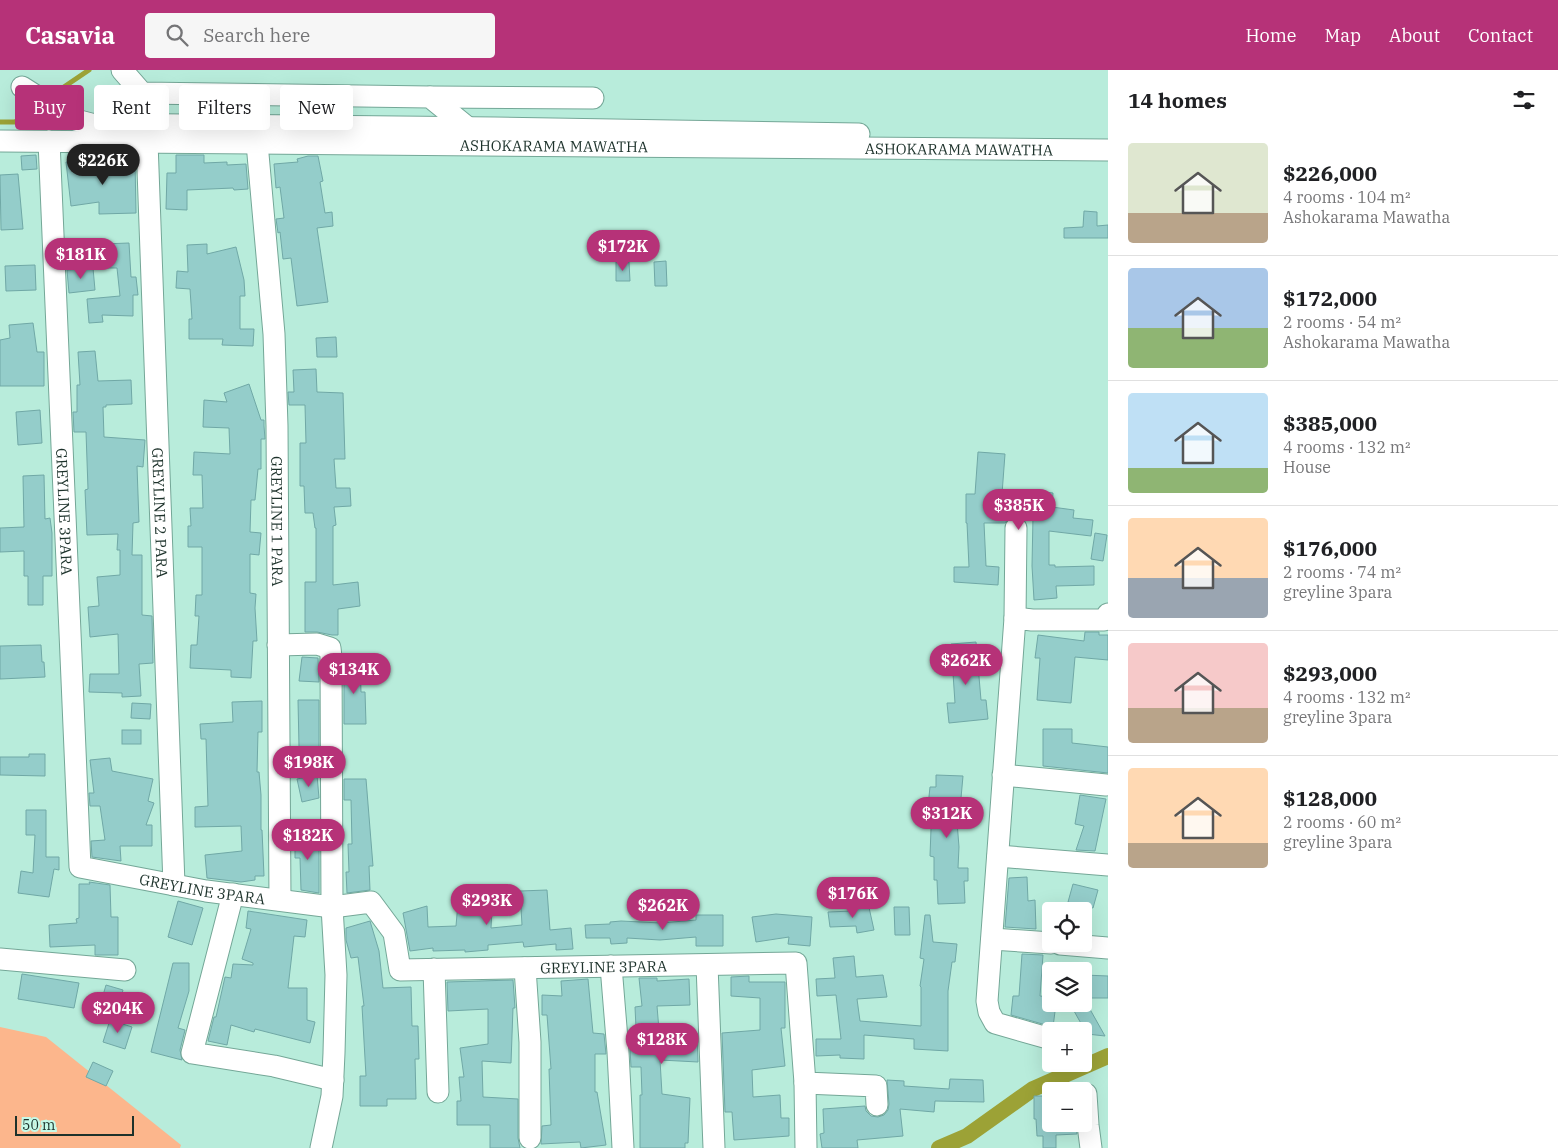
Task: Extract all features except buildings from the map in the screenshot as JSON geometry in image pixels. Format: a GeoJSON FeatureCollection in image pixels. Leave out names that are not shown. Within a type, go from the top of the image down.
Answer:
{"type":"FeatureCollection","features":[{"type":"Feature","properties":{"kind":"street"},"geometry":{"type":"LineString","coordinates":[[122,70],[142,93],[593,98]]}},
{"type":"Feature","properties":{"kind":"street"},"geometry":{"type":"LineString","coordinates":[[430,96],[467,127]]}},
{"type":"Feature","properties":{"kind":"street"},"geometry":{"type":"LineString","coordinates":[[84,122],[91,124],[467,127],[1108,138]]}},
{"type":"Feature","properties":{"kind":"street","name":"ASHOKARAMA MAWATHA"},"geometry":{"type":"LineString","coordinates":[[0,141],[1108,150]]}},
{"type":"Feature","properties":{"kind":"street","name":"GREYLINE 3PARA"},"geometry":{"type":"LineString","coordinates":[[50,141],[80,867],[174,885],[332,907],[371,902],[394,933],[400,970],[796,963],[805,1082]]}},
{"type":"Feature","properties":{"kind":"street","name":"GREYLINE 2 PARA"},"geometry":{"type":"LineString","coordinates":[[147,142],[174,885]]}},
{"type":"Feature","properties":{"kind":"street","name":"GREYLINE 1 PARA"},"geometry":{"type":"LineString","coordinates":[[257,143],[274,334],[277,426],[280,900]]}},
{"type":"Feature","properties":{"kind":"street"},"geometry":{"type":"LineString","coordinates":[[1016,528],[1015,618],[987,1000],[989,1012],[995,1023],[1042,1036]]}},
{"type":"Feature","properties":{"kind":"street"},"geometry":{"type":"LineString","coordinates":[[1015,618],[1032,620],[1104,620],[1108,614]]}},
{"type":"Feature","properties":{"kind":"street"},"geometry":{"type":"LineString","coordinates":[[278,645],[317,644],[330,648],[331,657],[332,907],[336,975],[332,1096],[321,1148]]}},
{"type":"Feature","properties":{"kind":"street"},"geometry":{"type":"LineString","coordinates":[[1003,775],[1106,785]]}},
{"type":"Feature","properties":{"kind":"street"},"geometry":{"type":"LineString","coordinates":[[998,856],[1108,866]]}},
{"type":"Feature","properties":{"kind":"street"},"geometry":{"type":"LineString","coordinates":[[233,894],[192,1053],[274,1066],[333,1080]]}},
{"type":"Feature","properties":{"kind":"street"},"geometry":{"type":"LineString","coordinates":[[992,939],[1042,942]]}},
{"type":"Feature","properties":{"kind":"street"},"geometry":{"type":"LineString","coordinates":[[1092,947],[1108,948]]}},
{"type":"Feature","properties":{"kind":"street"},"geometry":{"type":"LineString","coordinates":[[0,958],[125,970]]}},
{"type":"Feature","properties":{"kind":"street"},"geometry":{"type":"LineString","coordinates":[[707,965],[714,1148]]}},
{"type":"Feature","properties":{"kind":"street"},"geometry":{"type":"LineString","coordinates":[[611,966],[623,1148]]}},
{"type":"Feature","properties":{"kind":"street"},"geometry":{"type":"LineString","coordinates":[[525,968],[530,1042],[530,1138]]}},
{"type":"Feature","properties":{"kind":"street"},"geometry":{"type":"LineString","coordinates":[[434,970],[438,1092]]}},
{"type":"Feature","properties":{"kind":"street"},"geometry":{"type":"LineString","coordinates":[[806,1148],[805,1082],[876,1086],[877,1105]]}},
{"type":"Feature","properties":{"kind":"street"},"geometry":{"type":"LineString","coordinates":[[1090,1132],[1091,1148]]}},
{"type":"Feature","properties":{"kind":"shaded area"},"geometry":{"type":"Polygon","coordinates":[[[0,1027],[46,1037],[181,1145],[180,1148],[0,1148],[0,1027]]]}},
{"type":"Feature","properties":{"kind":"waterway"},"geometry":{"type":"LineString","coordinates":[[67,85],[89,70]]}},
{"type":"Feature","properties":{"kind":"waterway"},"geometry":{"type":"LineString","coordinates":[[0,122],[15,122]]}},
{"type":"Feature","properties":{"kind":"waterway"},"geometry":{"type":"LineString","coordinates":[[939,1148],[967,1136],[1033,1089],[1108,1056]]}}]}
